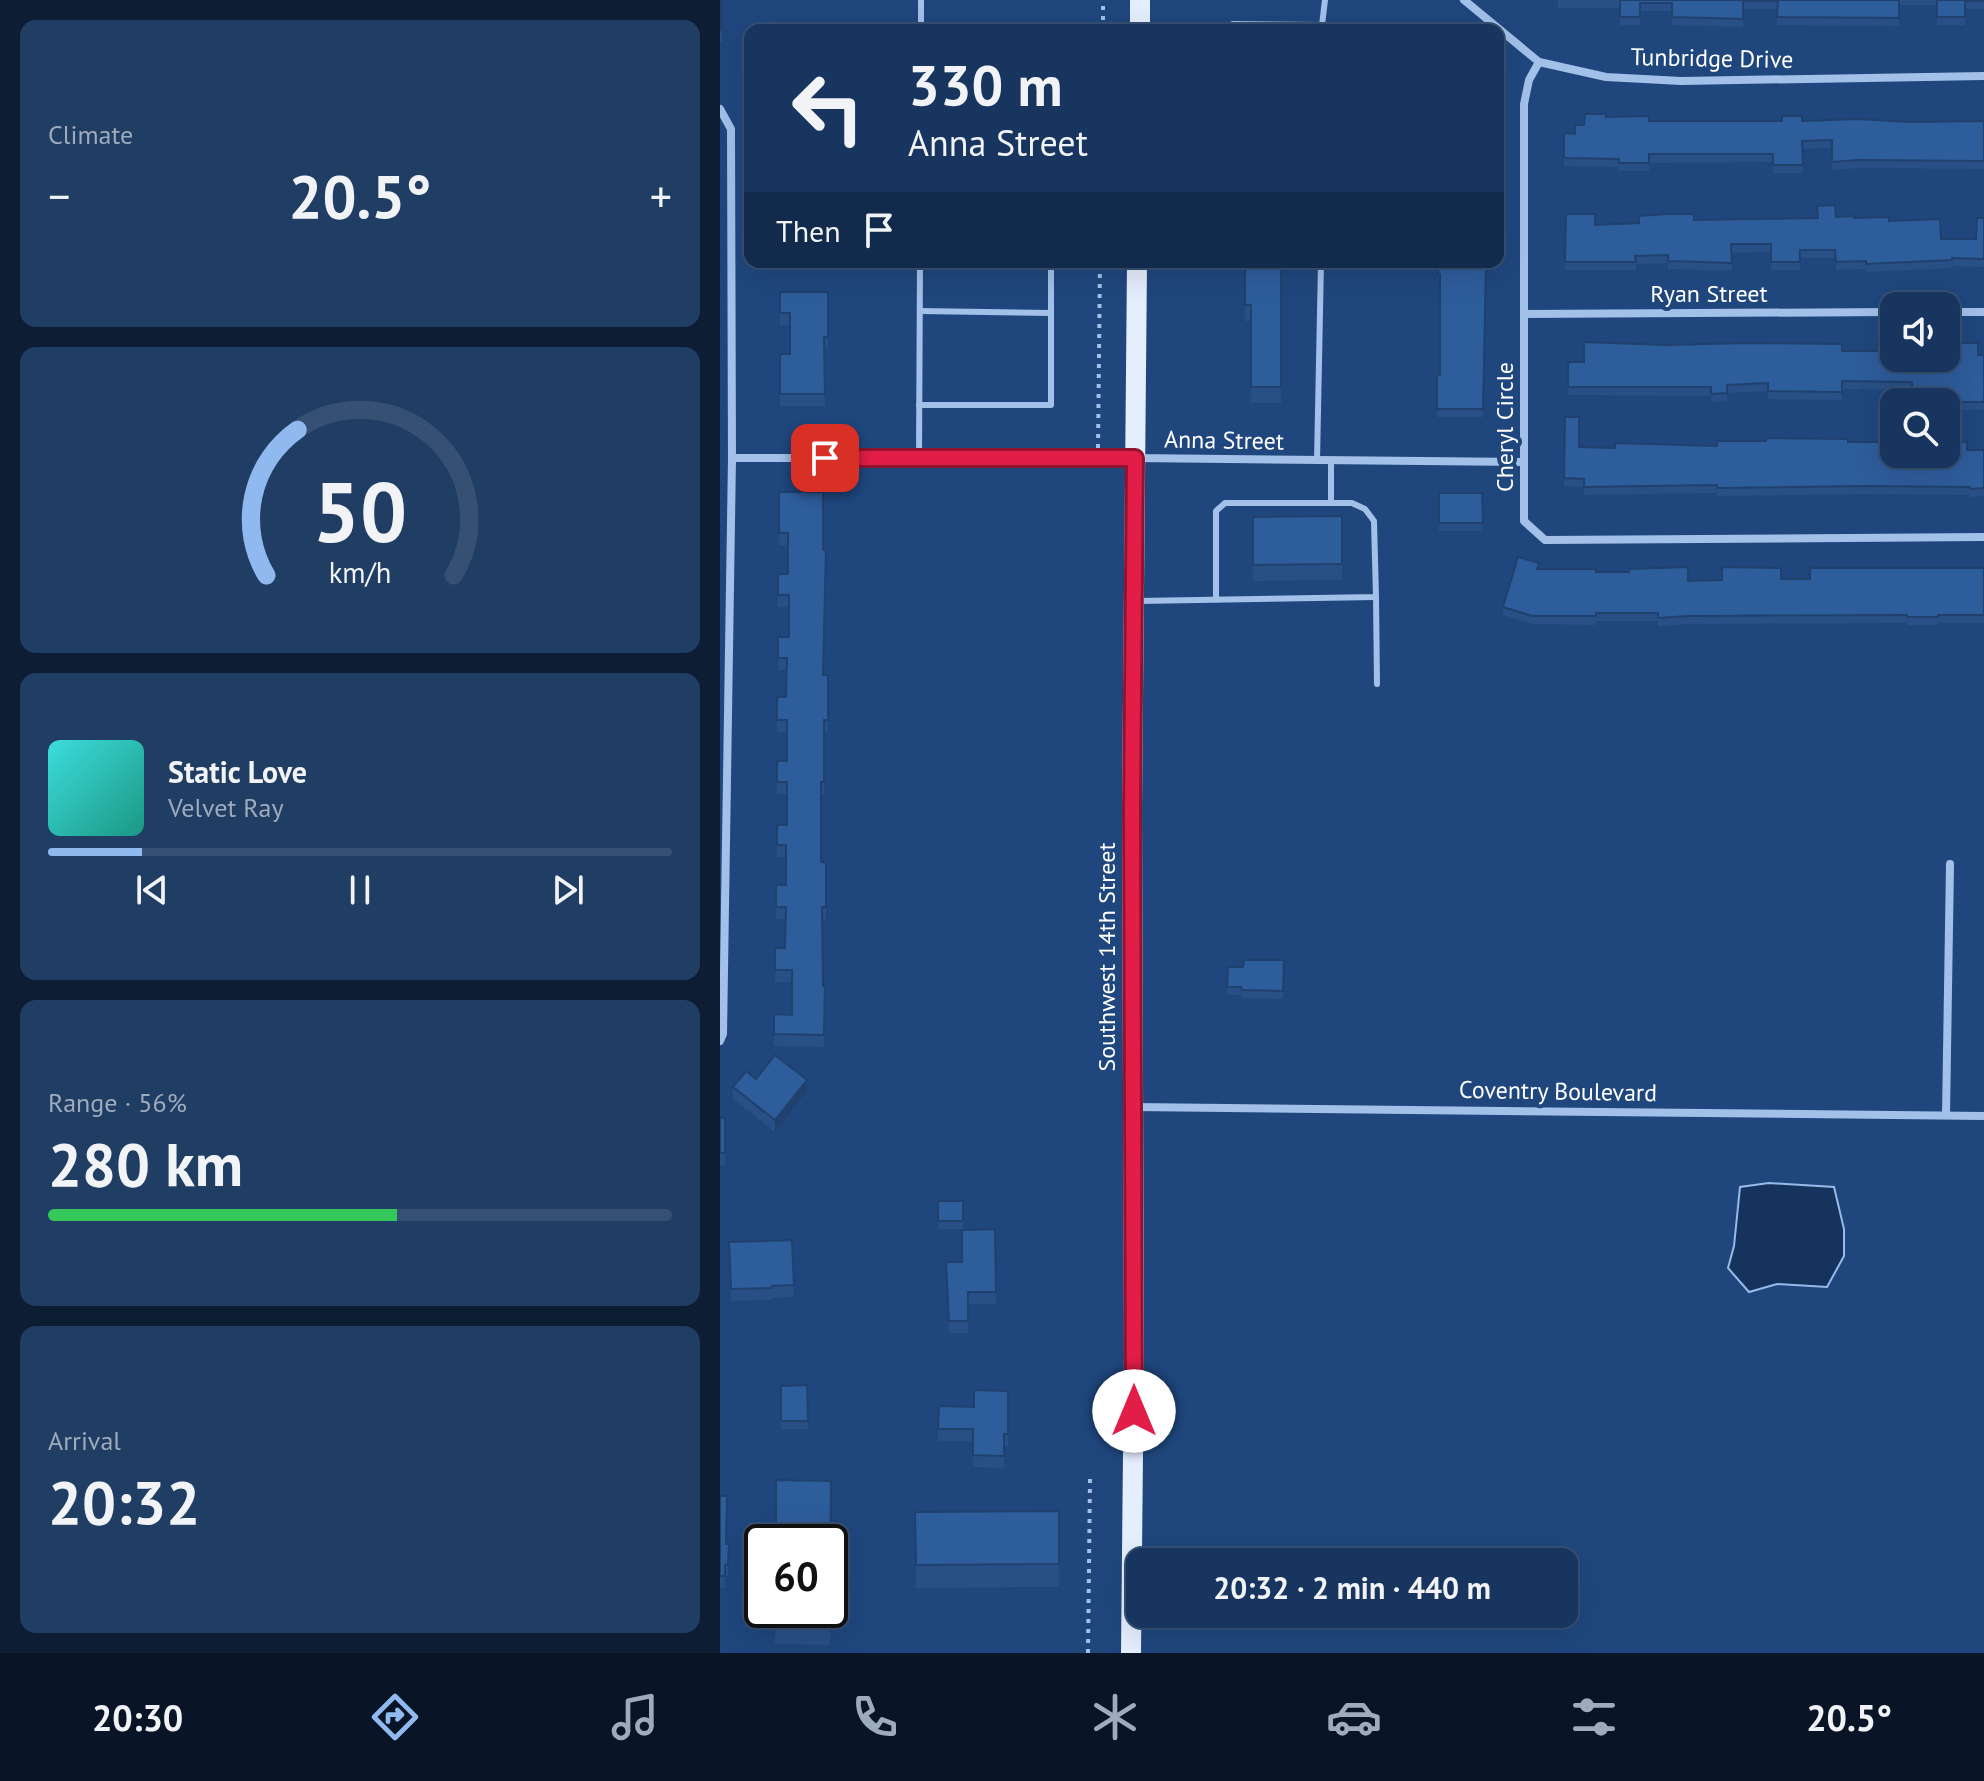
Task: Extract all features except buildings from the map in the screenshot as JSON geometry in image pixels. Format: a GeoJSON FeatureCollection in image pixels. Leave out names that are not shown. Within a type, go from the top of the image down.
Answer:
{"type":"FeatureCollection","features":[{"type":"Feature","properties":{"kind":"main road"},"geometry":{"type":"LineString","coordinates":[[1140,0],[1140,24]]}},
{"type":"Feature","properties":{"kind":"main road","name":"Southwest 14th Street"},"geometry":{"type":"LineString","coordinates":[[1131,1653],[1137,268]]}},
{"type":"Feature","properties":{"kind":"street","name":"Tunbridge Drive"},"geometry":{"type":"LineString","coordinates":[[1464,0],[1493,24]]}},
{"type":"Feature","properties":{"kind":"street","name":"Tunbridge Drive"},"geometry":{"type":"LineString","coordinates":[[1504,33],[1539,62],[1606,77],[1681,81],[1984,76]]}},
{"type":"Feature","properties":{"kind":"street","name":"Cheryl Circle"},"geometry":{"type":"LineString","coordinates":[[1539,62],[1529,80],[1524,104],[1524,521],[1545,540],[1984,537]]}},
{"type":"Feature","properties":{"kind":"street"},"geometry":{"type":"LineString","coordinates":[[720,109],[731,129],[732,458],[723,1034],[720,1041]]}},
{"type":"Feature","properties":{"kind":"street","name":"Ryan Street"},"geometry":{"type":"LineString","coordinates":[[1524,314],[1880,312]]}},
{"type":"Feature","properties":{"kind":"street"},"geometry":{"type":"LineString","coordinates":[[1960,312],[1984,312]]}},
{"type":"Feature","properties":{"kind":"street","name":"Anna Street"},"geometry":{"type":"LineString","coordinates":[[732,458],[1523,462]]}},
{"type":"Feature","properties":{"kind":"street"},"geometry":{"type":"LineString","coordinates":[[1946,1115],[1950,864]]}},
{"type":"Feature","properties":{"kind":"street","name":"Coventry Boulevard"},"geometry":{"type":"LineString","coordinates":[[1132,1107],[1984,1116]]}},
{"type":"Feature","properties":{"kind":"lane"},"geometry":{"type":"LineString","coordinates":[[921,0],[921,24]]}},
{"type":"Feature","properties":{"kind":"lane"},"geometry":{"type":"LineString","coordinates":[[1322,24],[1325,0]]}},
{"type":"Feature","properties":{"kind":"lane"},"geometry":{"type":"LineString","coordinates":[[919,458],[920,268]]}},
{"type":"Feature","properties":{"kind":"lane"},"geometry":{"type":"LineString","coordinates":[[919,405],[1051,405],[1051,268]]}},
{"type":"Feature","properties":{"kind":"lane"},"geometry":{"type":"LineString","coordinates":[[1317,461],[1321,268]]}},
{"type":"Feature","properties":{"kind":"lane"},"geometry":{"type":"LineString","coordinates":[[920,311],[1051,313]]}},
{"type":"Feature","properties":{"kind":"lane"},"geometry":{"type":"LineString","coordinates":[[1331,461],[1331,502]]}},
{"type":"Feature","properties":{"kind":"lane"},"geometry":{"type":"LineString","coordinates":[[1216,600],[1216,511],[1225,503],[1331,502],[1352,503],[1365,509],[1374,521],[1377,684]]}},
{"type":"Feature","properties":{"kind":"lane"},"geometry":{"type":"LineString","coordinates":[[1134,601],[1376,597]]}},
{"type":"Feature","properties":{"kind":"path"},"geometry":{"type":"LineString","coordinates":[[1103,0],[1103,24]]}},
{"type":"Feature","properties":{"kind":"path"},"geometry":{"type":"LineString","coordinates":[[1098,458],[1100,268]]}},
{"type":"Feature","properties":{"kind":"path"},"geometry":{"type":"LineString","coordinates":[[1088,1653],[1090,1479]]}},
{"type":"Feature","properties":{"kind":"water"},"geometry":{"type":"Polygon","coordinates":[[[1769,1183],[1834,1187],[1844,1229],[1844,1256],[1827,1287],[1777,1284],[1749,1292],[1728,1268],[1734,1246],[1740,1187],[1769,1183]]]}},
{"type":"Feature","properties":{"kind":"route"},"geometry":{"type":"LineString","coordinates":[[825,458],[1135,458],[1132,808],[1134,1411]]}}]}
